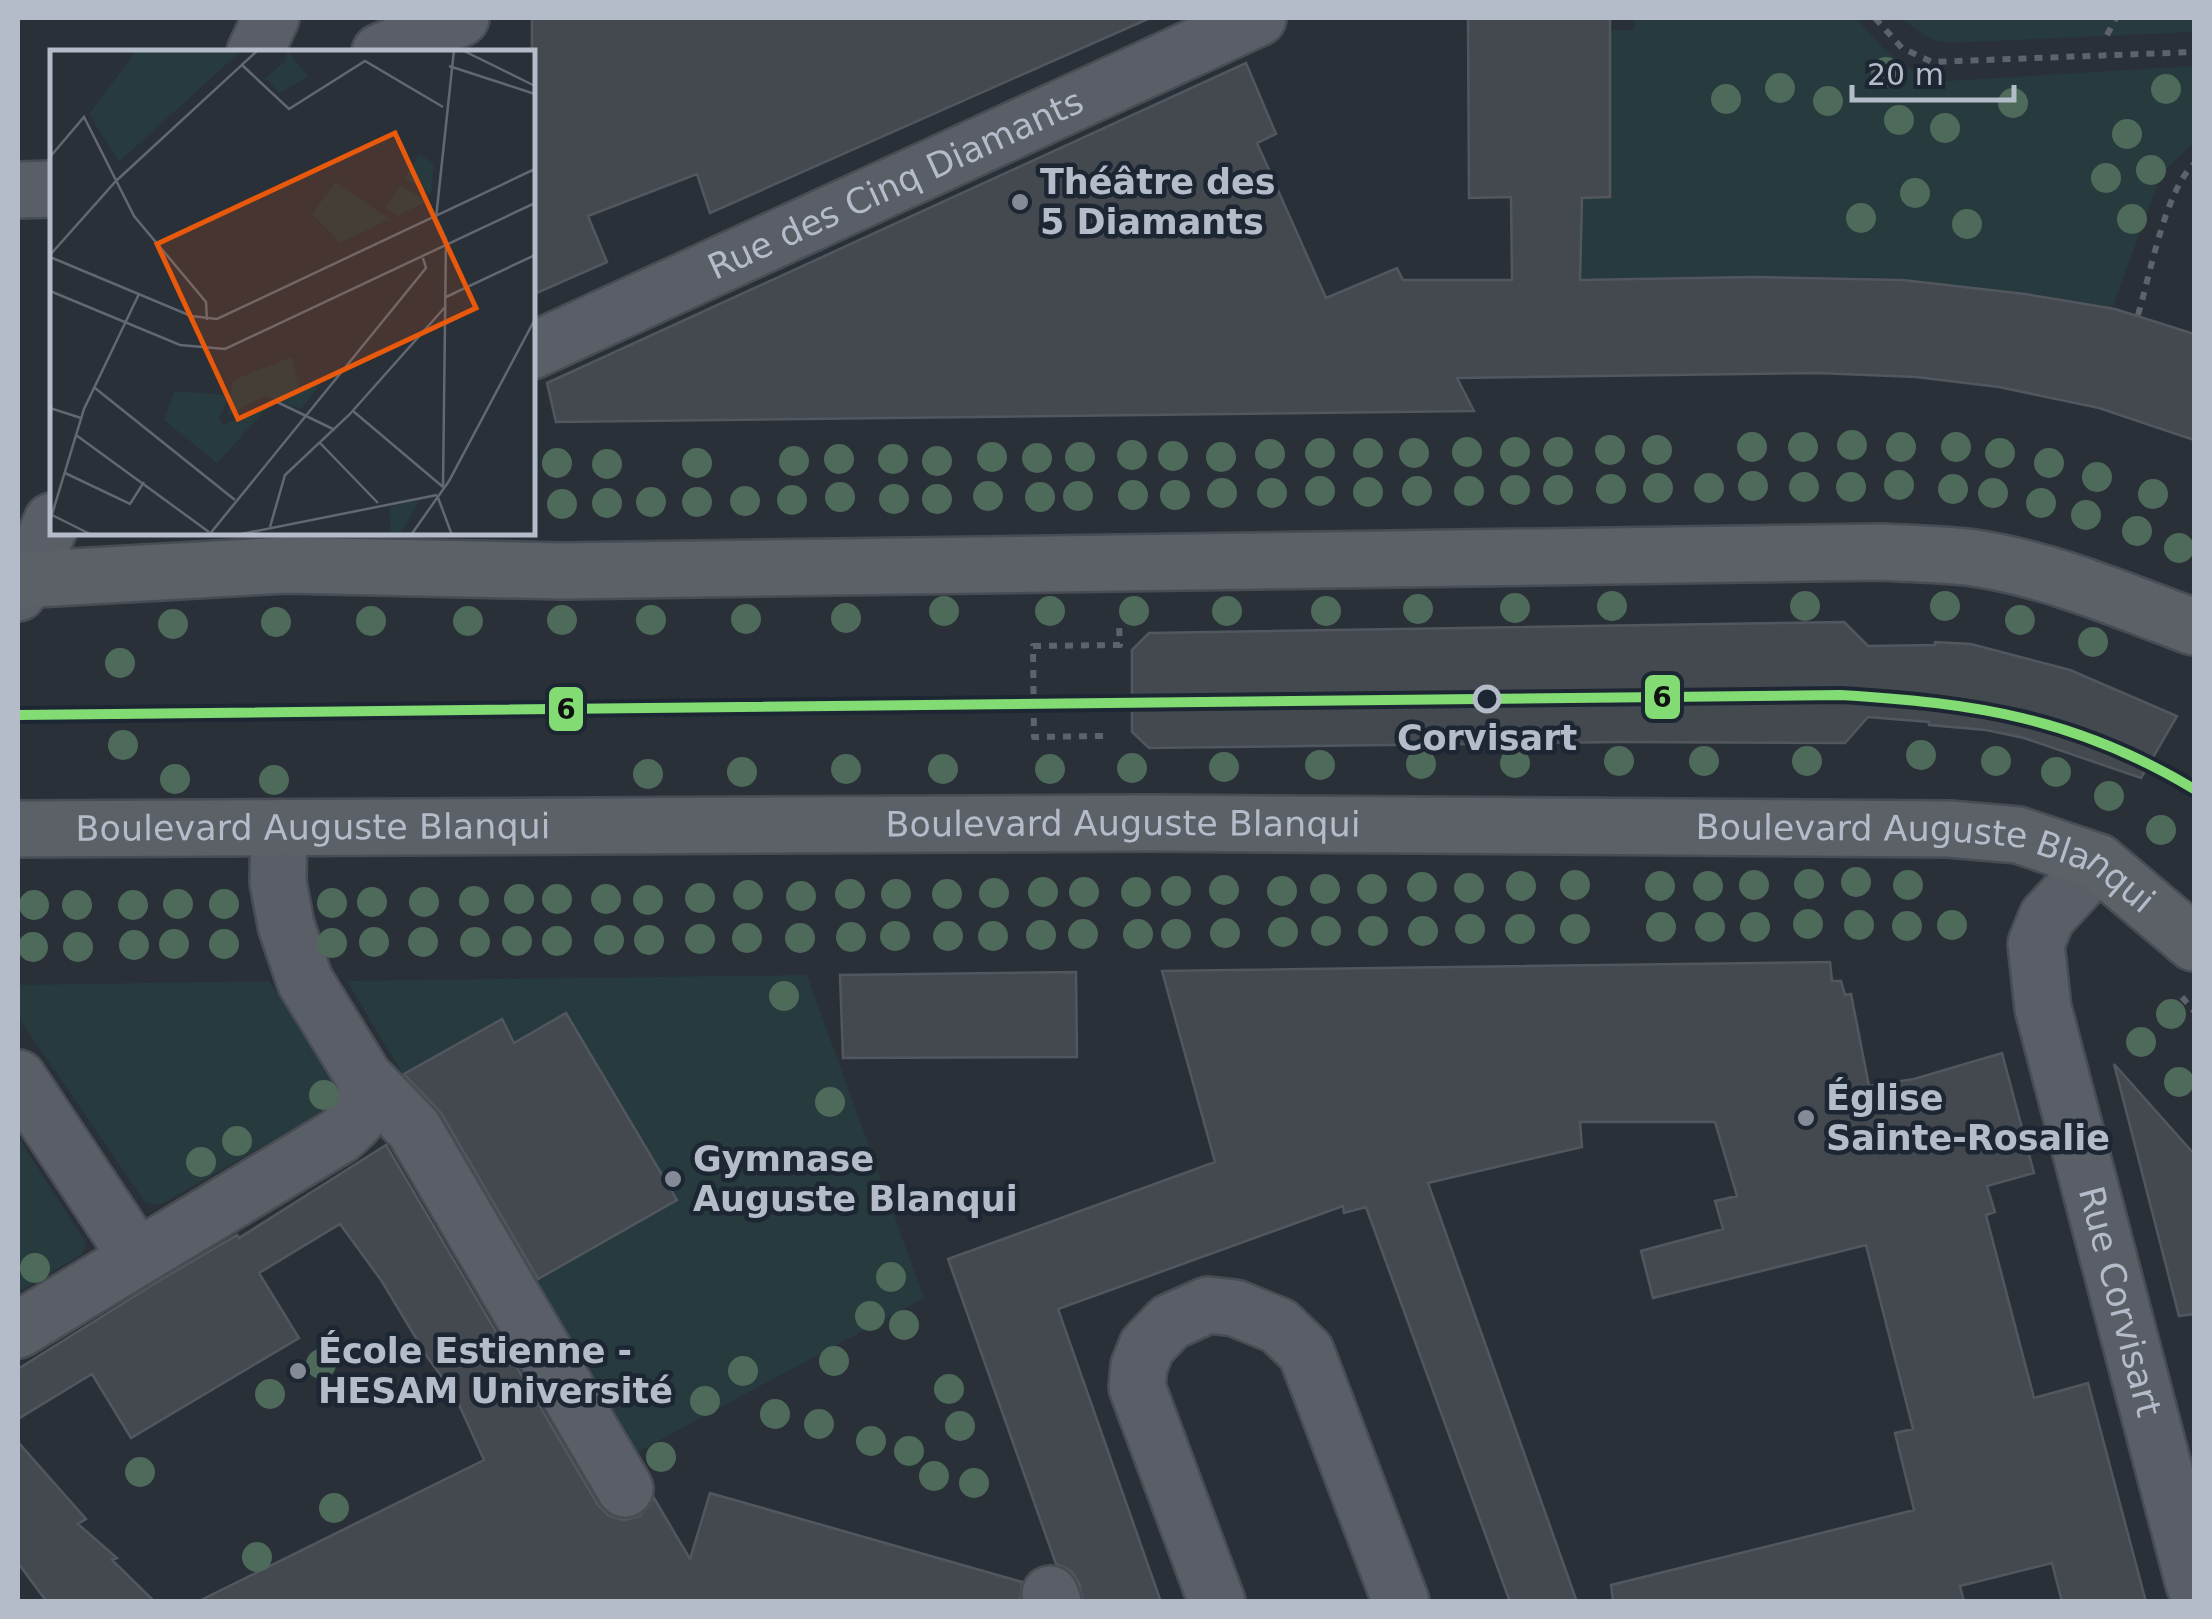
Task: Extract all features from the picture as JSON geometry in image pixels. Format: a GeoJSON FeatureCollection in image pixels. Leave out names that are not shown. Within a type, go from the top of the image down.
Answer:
{"type":"FeatureCollection","features":[{"type":"Feature","properties":{"kind":"main road"},"geometry":{"type":"LineString","coordinates":[[21,584],[232,550],[286,564],[562,572],[1882,552],[1975,558],[2066,580],[2194,627]]}},
{"type":"Feature","properties":{"kind":"main road","name":"Boulevard Auguste Blanqui"},"geometry":{"type":"LineString","coordinates":[[18,829],[1149,823],[1935,829],[2018,836],[2098,862],[2194,943]]}},
{"type":"Feature","properties":{"kind":"street"},"geometry":{"type":"LineString","coordinates":[[256,50],[271,18]]}},
{"type":"Feature","properties":{"kind":"street"},"geometry":{"type":"LineString","coordinates":[[385,50],[462,18]]}},
{"type":"Feature","properties":{"kind":"street","name":"Rue des Cinq Diamants"},"geometry":{"type":"LineString","coordinates":[[535,351],[1258,18]]}},
{"type":"Feature","properties":{"kind":"street"},"geometry":{"type":"LineString","coordinates":[[18,190],[50,190]]}},
{"type":"Feature","properties":{"kind":"street"},"geometry":{"type":"LineString","coordinates":[[21,584],[50,525]]}},
{"type":"Feature","properties":{"kind":"street"},"geometry":{"type":"LineString","coordinates":[[278,828],[278,882],[286,926],[305,981],[364,1077],[414,1129],[625,1489]]}},
{"type":"Feature","properties":{"kind":"street","name":"Rue Corvisart"},"geometry":{"type":"LineString","coordinates":[[2098,862],[2047,917],[2036,944],[2043,1008],[2194,1584]]}},
{"type":"Feature","properties":{"kind":"street"},"geometry":{"type":"LineString","coordinates":[[18,1330],[340,1136],[360,1118],[367,1094],[364,1077]]}},
{"type":"Feature","properties":{"kind":"street"},"geometry":{"type":"LineString","coordinates":[[18,1078],[137,1256]]}},
{"type":"Feature","properties":{"kind":"street"},"geometry":{"type":"LineString","coordinates":[[1218,1602],[1137,1387],[1139,1366],[1147,1346],[1170,1322],[1208,1305],[1235,1308],[1279,1326],[1306,1352],[1401,1602]]}},
{"type":"Feature","properties":{"kind":"path"},"geometry":{"type":"LineString","coordinates":[[1875,18],[1902,48],[1932,62],[2194,52]]}},
{"type":"Feature","properties":{"kind":"path"},"geometry":{"type":"LineString","coordinates":[[2108,35],[2116,18]]}},
{"type":"Feature","properties":{"kind":"path"},"geometry":{"type":"LineString","coordinates":[[2138,316],[2174,193],[2184,173],[2194,164]]}},
{"type":"Feature","properties":{"kind":"path"},"geometry":{"type":"LineString","coordinates":[[1103,736],[1034,738],[1034,646],[1120,645],[1119,625]]}},
{"type":"Feature","properties":{"kind":"green space"},"geometry":{"type":"Polygon","coordinates":[[[1635,18],[1856,18],[1905,66],[1946,81],[2194,66],[2194,142],[2162,173],[2112,308],[1902,278],[1580,279],[1582,198],[1610,197],[1610,30],[1634,30],[1635,18]]]}},
{"type":"Feature","properties":{"kind":"green space"},"geometry":{"type":"Polygon","coordinates":[[[1900,18],[2194,18],[2194,32],[1949,43],[1930,39],[1900,18]]]}},
{"type":"Feature","properties":{"kind":"green space","name":"Gymnase Auguste Blanqui"},"geometry":{"type":"Polygon","coordinates":[[[807,975],[924,1298],[630,1456],[347,981],[807,975]]]}},
{"type":"Feature","properties":{"kind":"green space"},"geometry":{"type":"Polygon","coordinates":[[[269,981],[343,1089],[342,1101],[160,1205],[145,1202],[18,1017],[18,985],[269,981]]]}},
{"type":"Feature","properties":{"kind":"green space"},"geometry":{"type":"Polygon","coordinates":[[[18,1137],[86,1243],[82,1254],[18,1293],[18,1137]]]}},
{"type":"Feature","properties":{"kind":"building"},"geometry":{"type":"Polygon","coordinates":[[[532,18],[1150,18],[710,213],[697,174],[588,216],[607,262],[535,294],[532,18]]]}},
{"type":"Feature","properties":{"kind":"building"},"geometry":{"type":"Polygon","coordinates":[[[1468,18],[1610,18],[1610,197],[1582,198],[1580,280],[1903,280],[2115,309],[2194,334],[2194,440],[2099,408],[1999,387],[1916,377],[1817,373],[1457,378],[1474,411],[556,422],[547,383],[1246,63],[1276,134],[1257,143],[1326,298],[1397,268],[1403,280],[1512,280],[1511,197],[1469,198],[1468,18]]]}},
{"type":"Feature","properties":{"kind":"building"},"geometry":{"type":"Polygon","coordinates":[[[1844,622],[1868,646],[1971,644],[2070,670],[2177,716],[2141,778],[2024,738],[1929,722],[1868,717],[1845,743],[1149,748],[1132,732],[1132,650],[1149,633],[1844,622]]]}},
{"type":"Feature","properties":{"kind":"building"},"geometry":{"type":"Polygon","coordinates":[[[1830,962],[1832,981],[1841,981],[1845,995],[1851,994],[1869,1086],[1914,1079],[2002,1053],[2034,1173],[1987,1186],[1995,1212],[1986,1215],[2034,1398],[2088,1383],[2146,1602],[2062,1602],[2052,1563],[1960,1586],[1964,1602],[1613,1602],[1611,1585],[1914,1510],[1895,1433],[1913,1429],[1866,1245],[1653,1298],[1641,1251],[1723,1229],[1715,1201],[1737,1196],[1715,1122],[1580,1122],[1582,1147],[1428,1183],[1577,1602],[1510,1602],[1366,1207],[1344,1213],[1343,1206],[1058,1309],[1161,1602],[1083,1602],[1079,1583],[1071,1571],[1056,1564],[948,1259],[1215,1162],[1162,971],[1830,962]]]}},
{"type":"Feature","properties":{"kind":"building"},"geometry":{"type":"Polygon","coordinates":[[[1076,972],[1077,1057],[843,1058],[840,975],[1076,972]]]}},
{"type":"Feature","properties":{"kind":"building"},"geometry":{"type":"Polygon","coordinates":[[[566,1013],[677,1200],[538,1279],[441,1113],[404,1074],[502,1019],[514,1043],[566,1013]]]}},
{"type":"Feature","properties":{"kind":"building"},"geometry":{"type":"Polygon","coordinates":[[[2114,1064],[2194,1154],[2194,1314],[2179,1316],[2114,1064]]]}},
{"type":"Feature","properties":{"kind":"building"},"geometry":{"type":"Polygon","coordinates":[[[386,1145],[598,1505],[609,1516],[624,1520],[640,1516],[654,1498],[690,1559],[710,1493],[1022,1582],[1020,1602],[197,1602],[484,1460],[447,1378],[444,1380],[428,1358],[381,1280],[340,1224],[259,1273],[299,1338],[131,1438],[92,1374],[18,1419],[18,1369],[162,1279],[237,1235],[239,1238],[386,1145]]]}},
{"type":"Feature","properties":{"kind":"building"},"geometry":{"type":"Polygon","coordinates":[[[18,1442],[86,1519],[78,1524],[117,1558],[112,1560],[155,1602],[47,1602],[18,1563],[18,1442]]]}},
{"type":"Feature","properties":{"kind":"transit line","name":"6"},"geometry":{"type":"LineString","coordinates":[[18,715],[1840,695],[1936,703],[2023,718],[2108,745],[2194,789]]}},
{"type":"Feature","properties":{"kind":"place","name":"Théâtre des 5 Diamants"},"geometry":{"type":"Point","coordinates":[1020,202]}},
{"type":"Feature","properties":{"kind":"place","name":"Corvisart"},"geometry":{"type":"Point","coordinates":[1487,699]}},
{"type":"Feature","properties":{"kind":"place","name":"Église Sainte-Rosalie"},"geometry":{"type":"Point","coordinates":[1806,1118]}},
{"type":"Feature","properties":{"kind":"place","name":"Gymnase Auguste Blanqui"},"geometry":{"type":"Point","coordinates":[673,1179]}},
{"type":"Feature","properties":{"kind":"place","name":"École Estienne - HESAM Université"},"geometry":{"type":"Point","coordinates":[298,1371]}}]}
